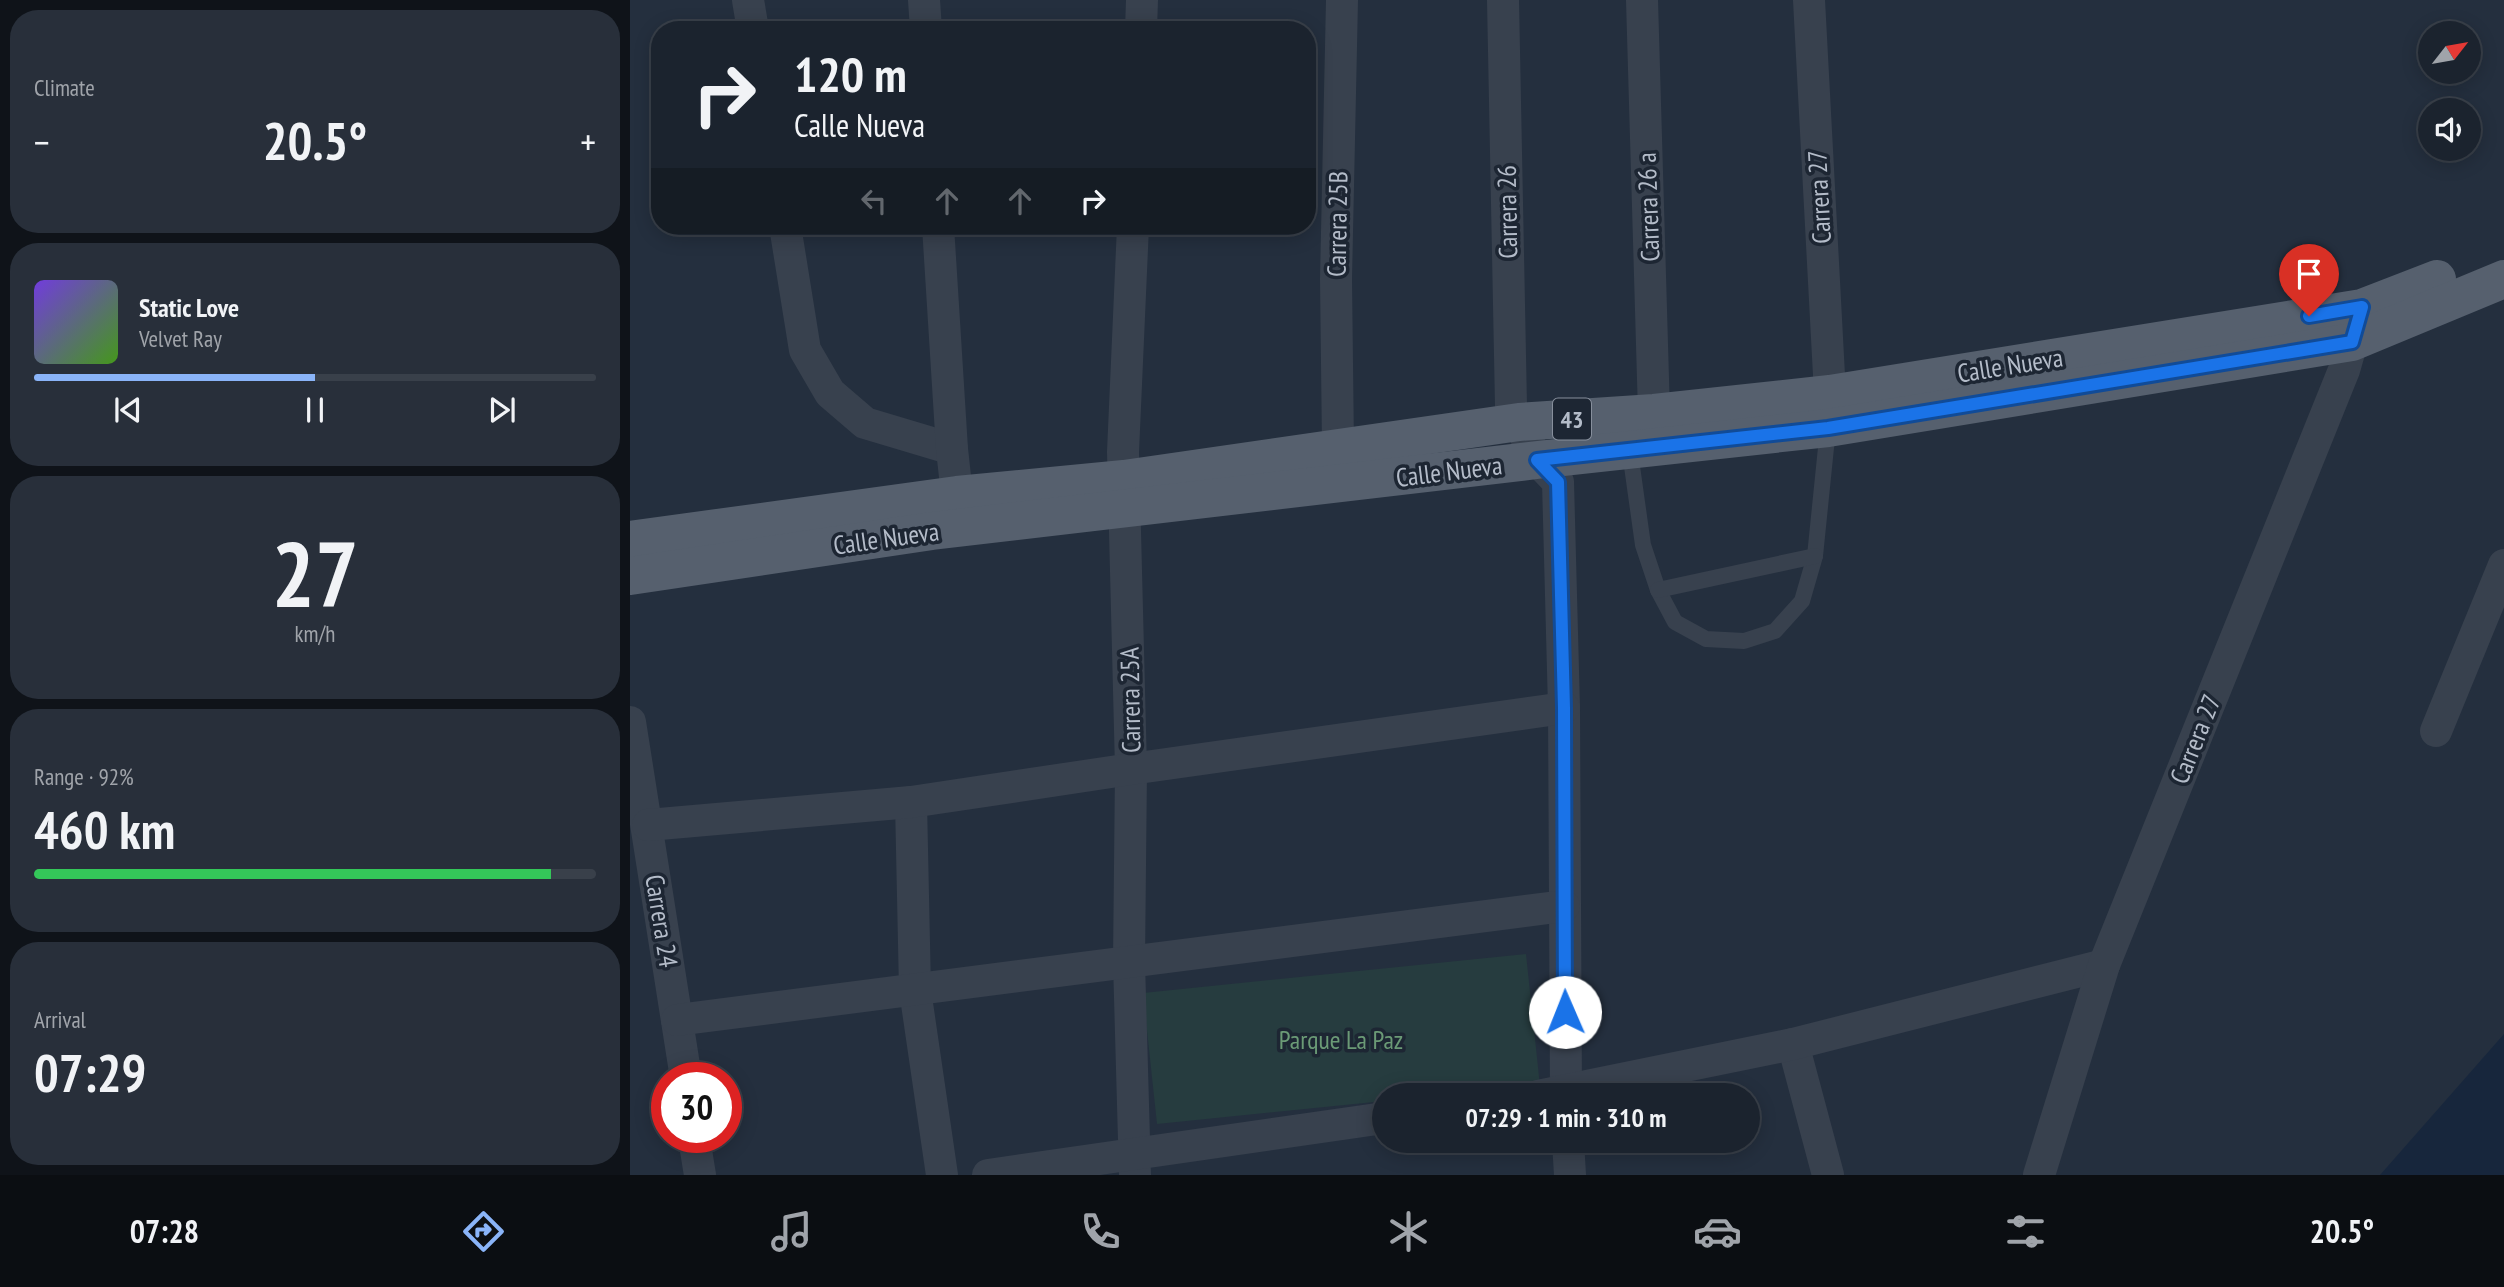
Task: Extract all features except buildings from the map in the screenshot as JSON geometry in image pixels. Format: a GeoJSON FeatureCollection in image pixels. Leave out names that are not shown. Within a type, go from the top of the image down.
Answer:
{"type":"FeatureCollection","features":[{"type":"Feature","properties":{"kind":"main road","name":"Calle Nueva"},"geometry":{"type":"LineString","coordinates":[[2357,325],[2504,252]]}},
{"type":"Feature","properties":{"kind":"main road","name":"Calle Nueva"},"geometry":{"type":"LineString","coordinates":[[630,540],[957,495],[1124,495],[1630,452],[1829,411],[2357,325],[2504,279]]}},
{"type":"Feature","properties":{"kind":"main road","name":"Calle Nueva"},"geometry":{"type":"LineString","coordinates":[[630,576],[932,531],[1124,495],[1338,447],[1519,422],[1654,414],[1829,411]]}},
{"type":"Feature","properties":{"kind":"street"},"geometry":{"type":"LineString","coordinates":[[748,0],[752,21]]}},
{"type":"Feature","properties":{"kind":"street"},"geometry":{"type":"LineString","coordinates":[[924,0],[925,21]]}},
{"type":"Feature","properties":{"kind":"street"},"geometry":{"type":"LineString","coordinates":[[1141,21],[1142,0]]}},
{"type":"Feature","properties":{"kind":"street","name":"Carrera 25B"},"geometry":{"type":"LineString","coordinates":[[1338,447],[1336,279],[1342,0]]}},
{"type":"Feature","properties":{"kind":"street","name":"Carrera 26"},"geometry":{"type":"LineString","coordinates":[[1503,0],[1511,406],[1537,460],[1558,482],[1564,708],[1564,906],[1557,1083]]}},
{"type":"Feature","properties":{"kind":"street","name":"Carrera 26 a"},"geometry":{"type":"LineString","coordinates":[[1642,0],[1654,414]]}},
{"type":"Feature","properties":{"kind":"street","name":"Carrera 27"},"geometry":{"type":"LineString","coordinates":[[1809,0],[1829,411]]}},
{"type":"Feature","properties":{"kind":"street"},"geometry":{"type":"LineString","coordinates":[[786,235],[805,350],[830,393],[865,423],[952,449]]}},
{"type":"Feature","properties":{"kind":"street"},"geometry":{"type":"LineString","coordinates":[[939,235],[957,495]]}},
{"type":"Feature","properties":{"kind":"street","name":"Carrera 25A"},"geometry":{"type":"LineString","coordinates":[[1133,235],[1124,495],[1131,769],[1129,962],[1135,1164]]}},
{"type":"Feature","properties":{"kind":"street","name":"Carrera 27"},"geometry":{"type":"LineString","coordinates":[[2039,1175],[2104,965],[2339,383],[2357,325]]}},
{"type":"Feature","properties":{"kind":"street"},"geometry":{"type":"LineString","coordinates":[[2436,732],[2504,565]]}},
{"type":"Feature","properties":{"kind":"street"},"geometry":{"type":"LineString","coordinates":[[648,825],[911,802],[1564,708]]}},
{"type":"Feature","properties":{"kind":"street","name":"Carrera 24"},"geometry":{"type":"LineString","coordinates":[[630,722],[683,1062]]}},
{"type":"Feature","properties":{"kind":"street"},"geometry":{"type":"LineString","coordinates":[[911,802],[915,990],[942,1175]]}},
{"type":"Feature","properties":{"kind":"street"},"geometry":{"type":"LineString","coordinates":[[677,1020],[1564,906]]}},
{"type":"Feature","properties":{"kind":"street"},"geometry":{"type":"LineString","coordinates":[[1609,1083],[1793,1044],[2104,965]]}},
{"type":"Feature","properties":{"kind":"street"},"geometry":{"type":"LineString","coordinates":[[1793,1044],[1828,1175]]}},
{"type":"Feature","properties":{"kind":"street"},"geometry":{"type":"LineString","coordinates":[[988,1175],[1135,1164],[1372,1120]]}},
{"type":"Feature","properties":{"kind":"street"},"geometry":{"type":"LineString","coordinates":[[696,1153],[700,1175]]}},
{"type":"Feature","properties":{"kind":"street"},"geometry":{"type":"LineString","coordinates":[[1569,1153],[1570,1175]]}},
{"type":"Feature","properties":{"kind":"lane"},"geometry":{"type":"LineString","coordinates":[[1630,452],[1643,545],[1658,590],[1675,622],[1706,639],[1744,641],[1775,631],[1802,601],[1815,556],[1829,411]]}},
{"type":"Feature","properties":{"kind":"lane"},"geometry":{"type":"LineString","coordinates":[[1658,590],[1815,556]]}},
{"type":"Feature","properties":{"kind":"green space","name":"Parque La Paz"},"geometry":{"type":"Polygon","coordinates":[[[1526,954],[1540,1083],[1372,1083],[1372,1102],[1157,1124],[1143,993],[1526,954]]]}},
{"type":"Feature","properties":{"kind":"water"},"geometry":{"type":"Polygon","coordinates":[[[2504,1034],[2504,1175],[2380,1175],[2504,1034]]]}},
{"type":"Feature","properties":{"kind":"route"},"geometry":{"type":"LineString","coordinates":[[1565,1012],[1564,708],[1558,482],[1537,460],[1630,452],[1687,442],[1828,428],[2352,342],[2362,307],[2309,316]]}}]}
